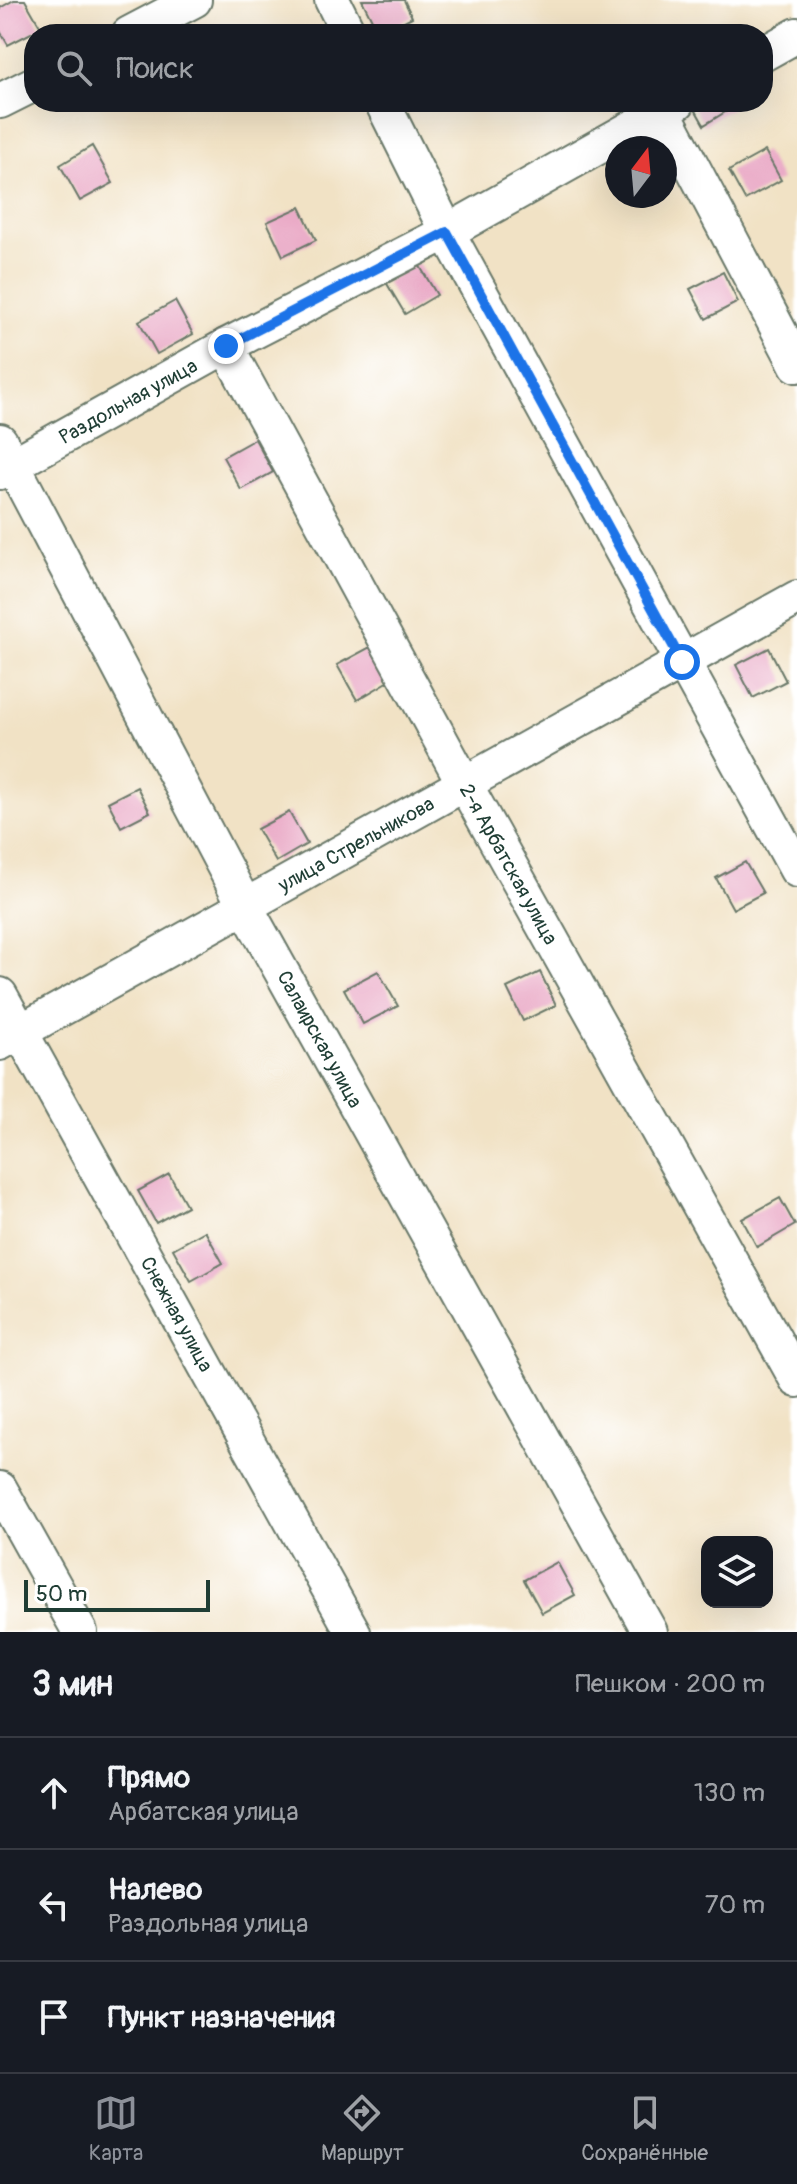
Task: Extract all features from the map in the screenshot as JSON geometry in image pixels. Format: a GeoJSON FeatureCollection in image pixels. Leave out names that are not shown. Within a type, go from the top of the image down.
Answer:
{"type":"FeatureCollection","features":[{"type":"Feature","properties":{"kind":"street"},"geometry":{"type":"LineString","coordinates":[[148,24],[194,0]]}},
{"type":"Feature","properties":{"kind":"street"},"geometry":{"type":"LineString","coordinates":[[332,0],[344,24]]}},
{"type":"Feature","properties":{"kind":"street"},"geometry":{"type":"LineString","coordinates":[[773,48],[797,35]]}},
{"type":"Feature","properties":{"kind":"street"},"geometry":{"type":"LineString","coordinates":[[0,101],[24,89]]}},
{"type":"Feature","properties":{"kind":"street"},"geometry":{"type":"LineString","coordinates":[[387,112],[447,232],[797,870]]}},
{"type":"Feature","properties":{"kind":"street","name":"Раздольная улица"},"geometry":{"type":"LineString","coordinates":[[4,459],[447,232],[659,112]]}},
{"type":"Feature","properties":{"kind":"street"},"geometry":{"type":"LineString","coordinates":[[673,112],[797,365]]}},
{"type":"Feature","properties":{"kind":"street","name":"2-я Арбатская улица"},"geometry":{"type":"LineString","coordinates":[[226,346],[464,783],[797,1380]]}},
{"type":"Feature","properties":{"kind":"street","name":"Салаирская улица"},"geometry":{"type":"LineString","coordinates":[[4,459],[245,906],[650,1632]]}},
{"type":"Feature","properties":{"kind":"street","name":"улица Стрельникова"},"geometry":{"type":"LineString","coordinates":[[10,1038],[797,598]]}},
{"type":"Feature","properties":{"kind":"street","name":"Снежная улица"},"geometry":{"type":"LineString","coordinates":[[0,995],[10,1038],[353,1632]]}},
{"type":"Feature","properties":{"kind":"street"},"geometry":{"type":"LineString","coordinates":[[0,1489],[80,1632]]}},
{"type":"Feature","properties":{"kind":"building"},"geometry":{"type":"Polygon","coordinates":[[[14,0],[25,0],[39,24],[24,24],[24,37],[8,45],[0,31],[0,8],[14,0]]]}},
{"type":"Feature","properties":{"kind":"building"},"geometry":{"type":"Polygon","coordinates":[[[362,0],[404,0],[412,17],[398,24],[374,24],[362,0]]]}},
{"type":"Feature","properties":{"kind":"building"},"geometry":{"type":"Polygon","coordinates":[[[697,112],[725,112],[704,125],[697,112]]]}},
{"type":"Feature","properties":{"kind":"building"},"geometry":{"type":"Polygon","coordinates":[[[92,146],[113,183],[80,201],[60,165],[92,146]]]}},
{"type":"Feature","properties":{"kind":"building"},"geometry":{"type":"Polygon","coordinates":[[[765,151],[781,180],[745,200],[729,171],[765,151]]]}},
{"type":"Feature","properties":{"kind":"building"},"geometry":{"type":"Polygon","coordinates":[[[300,207],[316,240],[283,256],[267,222],[300,207]]]}},
{"type":"Feature","properties":{"kind":"building"},"geometry":{"type":"Polygon","coordinates":[[[418,263],[437,295],[405,314],[386,282],[418,263]]]}},
{"type":"Feature","properties":{"kind":"building"},"geometry":{"type":"Polygon","coordinates":[[[723,272],[738,302],[706,319],[690,289],[723,272]]]}},
{"type":"Feature","properties":{"kind":"building"},"geometry":{"type":"Polygon","coordinates":[[[175,301],[193,334],[157,354],[139,321],[175,301]]]}},
{"type":"Feature","properties":{"kind":"building"},"geometry":{"type":"Polygon","coordinates":[[[255,439],[273,472],[241,490],[223,457],[255,439]]]}},
{"type":"Feature","properties":{"kind":"building"},"geometry":{"type":"Polygon","coordinates":[[[372,646],[391,680],[357,700],[337,665],[372,646]]]}},
{"type":"Feature","properties":{"kind":"building"},"geometry":{"type":"Polygon","coordinates":[[[769,648],[786,681],[753,698],[736,665],[769,648]]]}},
{"type":"Feature","properties":{"kind":"building"},"geometry":{"type":"Polygon","coordinates":[[[137,787],[150,812],[121,827],[108,802],[137,787]]]}},
{"type":"Feature","properties":{"kind":"building"},"geometry":{"type":"Polygon","coordinates":[[[289,812],[307,844],[276,862],[257,829],[289,812]]]}},
{"type":"Feature","properties":{"kind":"building"},"geometry":{"type":"Polygon","coordinates":[[[745,862],[763,893],[733,909],[716,878],[745,862]]]}},
{"type":"Feature","properties":{"kind":"building"},"geometry":{"type":"Polygon","coordinates":[[[378,971],[398,1006],[363,1024],[344,989],[378,971]]]}},
{"type":"Feature","properties":{"kind":"building"},"geometry":{"type":"Polygon","coordinates":[[[540,972],[556,1005],[523,1021],[507,988],[540,972]]]}},
{"type":"Feature","properties":{"kind":"building"},"geometry":{"type":"Polygon","coordinates":[[[169,1174],[187,1206],[156,1223],[138,1191],[169,1174]]]}},
{"type":"Feature","properties":{"kind":"building"},"geometry":{"type":"Polygon","coordinates":[[[780,1198],[795,1225],[757,1247],[742,1219],[780,1198]]]}},
{"type":"Feature","properties":{"kind":"building"},"geometry":{"type":"Polygon","coordinates":[[[205,1231],[223,1263],[191,1281],[173,1249],[205,1231]]]}},
{"type":"Feature","properties":{"kind":"building"},"geometry":{"type":"Polygon","coordinates":[[[557,1562],[575,1595],[542,1613],[524,1580],[557,1562]]]}},
{"type":"Feature","properties":{"kind":"route"},"geometry":{"type":"LineString","coordinates":[[226,346],[447,232],[682,662]]}}]}
